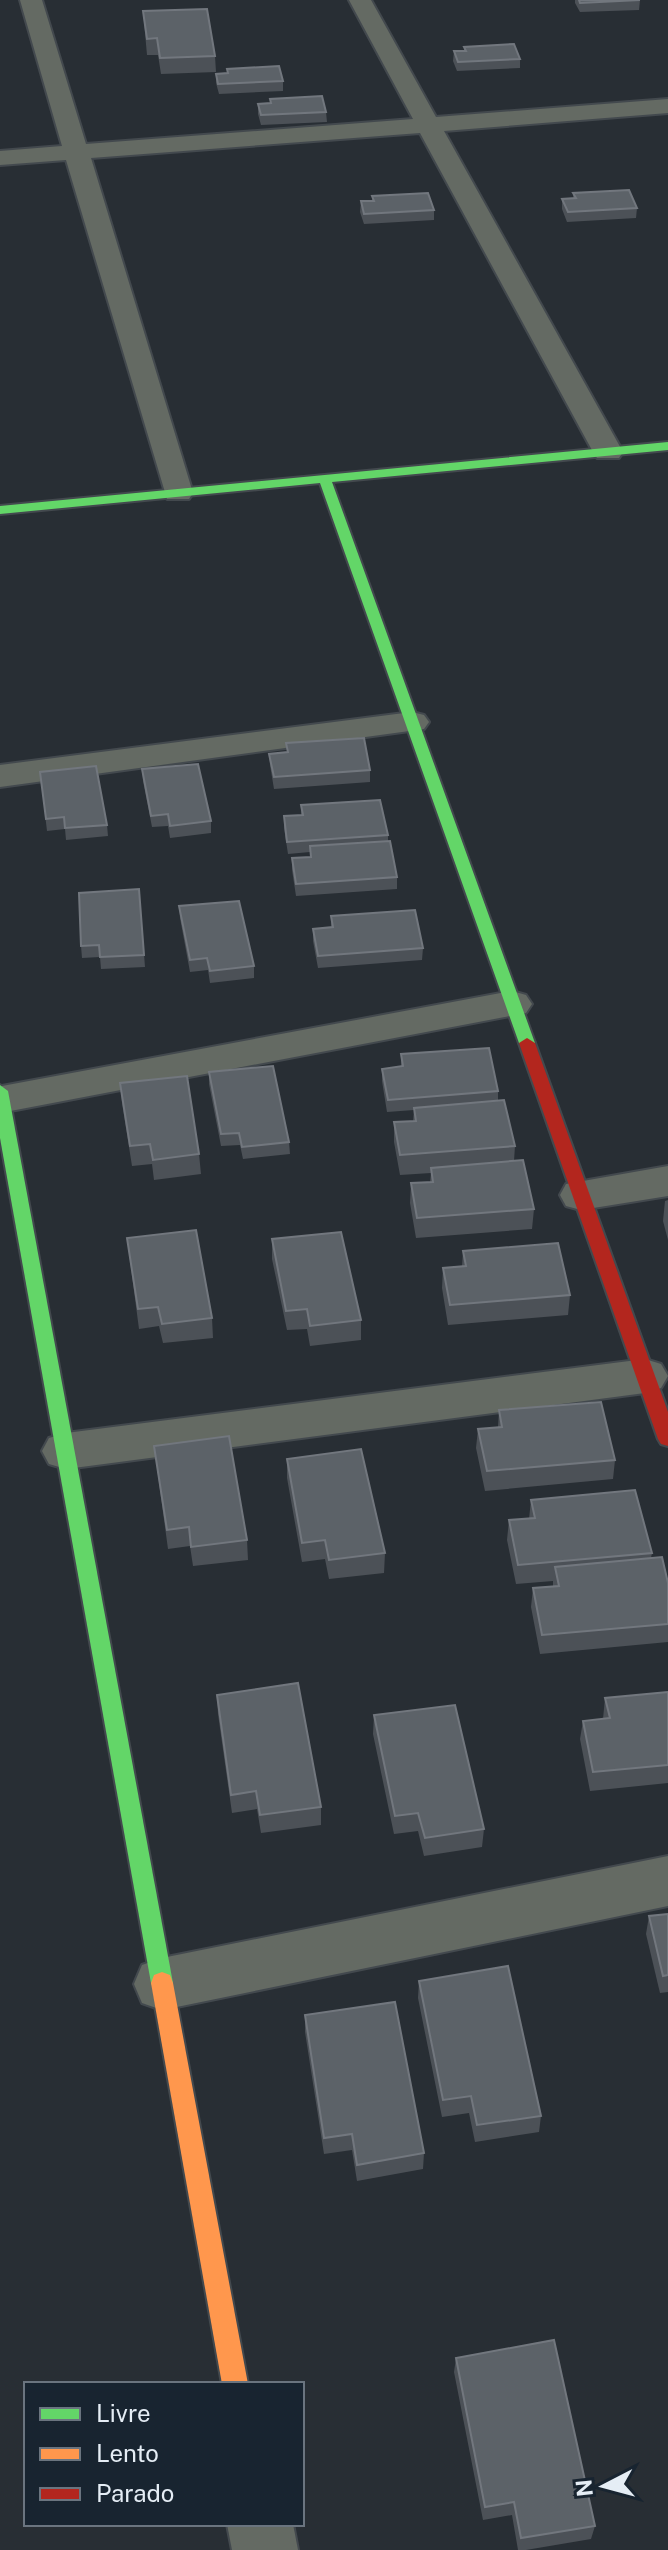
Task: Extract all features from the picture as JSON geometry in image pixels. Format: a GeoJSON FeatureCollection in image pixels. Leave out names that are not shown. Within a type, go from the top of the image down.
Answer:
{"type":"FeatureCollection","features":[{"type":"Feature","properties":{"kind":"street"},"geometry":{"type":"LineString","coordinates":[[31,0],[178,493]]}},
{"type":"Feature","properties":{"kind":"street"},"geometry":{"type":"LineString","coordinates":[[360,0],[608,452]]}},
{"type":"Feature","properties":{"kind":"street"},"geometry":{"type":"LineString","coordinates":[[0,158],[668,106]]}},
{"type":"Feature","properties":{"kind":"street"},"geometry":{"type":"LineString","coordinates":[[0,510],[668,446]]}},
{"type":"Feature","properties":{"kind":"street"},"geometry":{"type":"LineString","coordinates":[[325,479],[668,1439]]}},
{"type":"Feature","properties":{"kind":"street"},"geometry":{"type":"LineString","coordinates":[[0,776],[412,722]]}},
{"type":"Feature","properties":{"kind":"street"},"geometry":{"type":"LineString","coordinates":[[235,2382],[1,1096],[512,1004]]}},
{"type":"Feature","properties":{"kind":"street"},"geometry":{"type":"LineString","coordinates":[[581,1195],[668,1181]]}},
{"type":"Feature","properties":{"kind":"street"},"geometry":{"type":"LineString","coordinates":[[66,1451],[645,1376]]}},
{"type":"Feature","properties":{"kind":"street"},"geometry":{"type":"LineString","coordinates":[[162,1984],[668,1881]]}},
{"type":"Feature","properties":{"kind":"street"},"geometry":{"type":"LineString","coordinates":[[260,2526],[265,2550]]}},
{"type":"Feature","properties":{"kind":"building"},"geometry":{"type":"Polygon","coordinates":[[[579,0],[640,0],[580,3],[579,0]]]}},
{"type":"Feature","properties":{"kind":"building"},"geometry":{"type":"Polygon","coordinates":[[[207,9],[215,56],[160,58],[157,38],[147,39],[143,11],[207,9]]]}},
{"type":"Feature","properties":{"kind":"building"},"geometry":{"type":"Polygon","coordinates":[[[514,44],[520,59],[458,62],[454,51],[466,51],[464,47],[514,44]]]}},
{"type":"Feature","properties":{"kind":"building"},"geometry":{"type":"Polygon","coordinates":[[[279,66],[283,81],[218,84],[216,74],[228,73],[227,69],[279,66]]]}},
{"type":"Feature","properties":{"kind":"building"},"geometry":{"type":"Polygon","coordinates":[[[322,96],[326,112],[261,115],[258,104],[271,103],[270,99],[322,96]]]}},
{"type":"Feature","properties":{"kind":"building"},"geometry":{"type":"Polygon","coordinates":[[[629,190],[637,208],[568,212],[562,199],[576,198],[573,193],[629,190]]]}},
{"type":"Feature","properties":{"kind":"building"},"geometry":{"type":"Polygon","coordinates":[[[428,193],[434,210],[364,214],[361,201],[374,201],[372,196],[428,193]]]}},
{"type":"Feature","properties":{"kind":"building"},"geometry":{"type":"Polygon","coordinates":[[[364,738],[370,770],[274,777],[269,754],[288,752],[286,743],[364,738]]]}},
{"type":"Feature","properties":{"kind":"building"},"geometry":{"type":"Polygon","coordinates":[[[198,764],[211,821],[170,826],[168,814],[151,816],[142,769],[198,764]]]}},
{"type":"Feature","properties":{"kind":"building"},"geometry":{"type":"Polygon","coordinates":[[[96,766],[107,825],[65,828],[64,817],[46,819],[40,772],[96,766]]]}},
{"type":"Feature","properties":{"kind":"building"},"geometry":{"type":"Polygon","coordinates":[[[380,800],[388,835],[287,842],[284,816],[303,815],[301,805],[380,800]]]}},
{"type":"Feature","properties":{"kind":"building"},"geometry":{"type":"Polygon","coordinates":[[[390,841],[397,877],[296,884],[292,858],[311,857],[310,846],[390,841]]]}},
{"type":"Feature","properties":{"kind":"building"},"geometry":{"type":"Polygon","coordinates":[[[139,889],[144,955],[100,957],[99,945],[81,946],[79,893],[139,889]]]}},
{"type":"Feature","properties":{"kind":"building"},"geometry":{"type":"Polygon","coordinates":[[[239,901],[254,966],[210,971],[207,958],[190,960],[179,906],[239,901]]]}},
{"type":"Feature","properties":{"kind":"building"},"geometry":{"type":"Polygon","coordinates":[[[415,910],[423,948],[318,956],[313,929],[333,927],[331,916],[415,910]]]}},
{"type":"Feature","properties":{"kind":"building"},"geometry":{"type":"Polygon","coordinates":[[[489,1048],[498,1091],[388,1100],[382,1069],[403,1066],[401,1054],[489,1048]]]}},
{"type":"Feature","properties":{"kind":"building"},"geometry":{"type":"Polygon","coordinates":[[[273,1066],[289,1142],[242,1147],[239,1133],[221,1134],[209,1072],[273,1066]]]}},
{"type":"Feature","properties":{"kind":"building"},"geometry":{"type":"Polygon","coordinates":[[[187,1076],[199,1154],[153,1160],[150,1144],[130,1146],[120,1083],[187,1076]]]}},
{"type":"Feature","properties":{"kind":"building"},"geometry":{"type":"Polygon","coordinates":[[[504,1100],[515,1146],[400,1155],[394,1122],[416,1121],[414,1108],[504,1100]]]}},
{"type":"Feature","properties":{"kind":"building"},"geometry":{"type":"Polygon","coordinates":[[[523,1160],[534,1209],[417,1218],[411,1183],[433,1182],[431,1168],[523,1160]]]}},
{"type":"Feature","properties":{"kind":"building"},"geometry":{"type":"Polygon","coordinates":[[[196,1230],[212,1318],[162,1324],[158,1307],[138,1309],[127,1238],[196,1230]]]}},
{"type":"Feature","properties":{"kind":"building"},"geometry":{"type":"Polygon","coordinates":[[[341,1232],[361,1320],[310,1326],[307,1309],[286,1311],[272,1239],[341,1232]]]}},
{"type":"Feature","properties":{"kind":"building"},"geometry":{"type":"Polygon","coordinates":[[[558,1243],[570,1295],[450,1305],[443,1268],[466,1266],[463,1251],[558,1243]]]}},
{"type":"Feature","properties":{"kind":"building"},"geometry":{"type":"Polygon","coordinates":[[[601,1402],[615,1460],[487,1471],[478,1429],[502,1427],[499,1410],[601,1402]]]}},
{"type":"Feature","properties":{"kind":"building"},"geometry":{"type":"Polygon","coordinates":[[[229,1436],[247,1540],[191,1547],[189,1527],[167,1530],[154,1446],[229,1436]]]}},
{"type":"Feature","properties":{"kind":"building"},"geometry":{"type":"Polygon","coordinates":[[[361,1449],[385,1553],[329,1560],[325,1540],[302,1543],[287,1459],[361,1449]]]}},
{"type":"Feature","properties":{"kind":"building"},"geometry":{"type":"Polygon","coordinates":[[[635,1490],[652,1553],[518,1565],[509,1520],[535,1518],[531,1500],[635,1490]]]}},
{"type":"Feature","properties":{"kind":"building"},"geometry":{"type":"Polygon","coordinates":[[[662,1557],[668,1583],[668,1624],[542,1635],[533,1588],[559,1586],[555,1567],[662,1557]]]}},
{"type":"Feature","properties":{"kind":"building"},"geometry":{"type":"Polygon","coordinates":[[[298,1683],[321,1807],[260,1815],[256,1791],[231,1795],[217,1695],[298,1683]]]}},
{"type":"Feature","properties":{"kind":"building"},"geometry":{"type":"Polygon","coordinates":[[[668,1692],[668,1765],[593,1772],[583,1721],[610,1718],[605,1698],[668,1692]]]}},
{"type":"Feature","properties":{"kind":"building"},"geometry":{"type":"Polygon","coordinates":[[[455,1705],[484,1829],[425,1838],[418,1813],[395,1816],[374,1715],[455,1705]]]}},
{"type":"Feature","properties":{"kind":"building"},"geometry":{"type":"Polygon","coordinates":[[[668,1914],[668,1975],[663,1976],[649,1916],[668,1914]]]}},
{"type":"Feature","properties":{"kind":"building"},"geometry":{"type":"Polygon","coordinates":[[[508,1966],[541,2116],[477,2125],[471,2096],[443,2100],[419,1981],[508,1966]]]}},
{"type":"Feature","properties":{"kind":"building"},"geometry":{"type":"Polygon","coordinates":[[[395,2002],[424,2153],[357,2165],[352,2134],[324,2138],[305,2015],[395,2002]]]}},
{"type":"Feature","properties":{"kind":"building"},"geometry":{"type":"Polygon","coordinates":[[[554,2340],[595,2526],[521,2538],[514,2502],[485,2507],[456,2358],[554,2340]]]}},
{"type":"Feature","properties":{"kind":"traffic: fast"},"geometry":{"type":"LineString","coordinates":[[0,510],[668,446]]}},
{"type":"Feature","properties":{"kind":"traffic: fast"},"geometry":{"type":"LineString","coordinates":[[325,479],[527,1043]]}},
{"type":"Feature","properties":{"kind":"traffic: fast"},"geometry":{"type":"LineString","coordinates":[[0,1091],[162,1983]]}},
{"type":"Feature","properties":{"kind":"traffic: slow"},"geometry":{"type":"LineString","coordinates":[[162,1983],[235,2382]]}},
{"type":"Feature","properties":{"kind":"traffic: jam"},"geometry":{"type":"LineString","coordinates":[[527,1043],[668,1439]]}}]}
